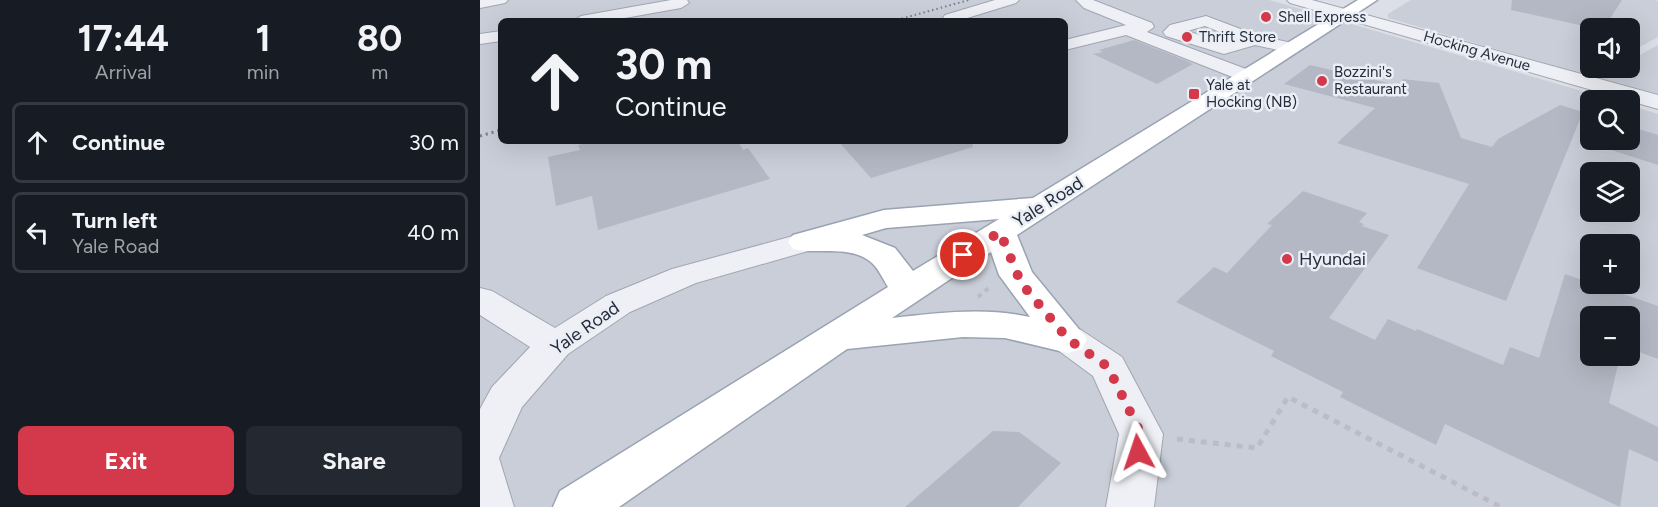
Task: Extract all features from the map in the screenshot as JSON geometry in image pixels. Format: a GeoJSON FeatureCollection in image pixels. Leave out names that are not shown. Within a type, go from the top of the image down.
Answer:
{"type":"FeatureCollection","features":[{"type":"Feature","properties":{"kind":"main road","name":"Yale Road"},"geometry":{"type":"LineString","coordinates":[[590,499],[908,290],[1369,0]]}},
{"type":"Feature","properties":{"kind":"main road"},"geometry":{"type":"LineString","coordinates":[[804,242],[884,219],[1041,206]]}},
{"type":"Feature","properties":{"kind":"main road"},"geometry":{"type":"LineString","coordinates":[[1000,232],[1016,275],[1068,339]]}},
{"type":"Feature","properties":{"kind":"main road"},"geometry":{"type":"LineString","coordinates":[[804,242],[851,242],[883,255],[908,290]]}},
{"type":"Feature","properties":{"kind":"main road"},"geometry":{"type":"LineString","coordinates":[[840,336],[984,324],[1005,325],[1068,339]]}},
{"type":"Feature","properties":{"kind":"street"},"geometry":{"type":"LineString","coordinates":[[480,3],[500,0]]}},
{"type":"Feature","properties":{"kind":"street"},"geometry":{"type":"LineString","coordinates":[[951,18],[1011,0]]}},
{"type":"Feature","properties":{"kind":"street","name":"Hocking Avenue"},"geometry":{"type":"LineString","coordinates":[[1295,0],[1658,102]]}},
{"type":"Feature","properties":{"kind":"street"},"geometry":{"type":"LineString","coordinates":[[596,18],[680,1],[696,17]]}},
{"type":"Feature","properties":{"kind":"street"},"geometry":{"type":"LineString","coordinates":[[1086,3],[1156,31],[1172,32],[1224,49],[1254,40],[1291,48]]}},
{"type":"Feature","properties":{"kind":"street"},"geometry":{"type":"LineString","coordinates":[[1070,44],[1127,30],[1247,76]]}},
{"type":"Feature","properties":{"kind":"street"},"geometry":{"type":"LineString","coordinates":[[480,39],[498,36]]}},
{"type":"Feature","properties":{"kind":"street"},"geometry":{"type":"LineString","coordinates":[[1068,60],[1094,53],[1070,44]]}},
{"type":"Feature","properties":{"kind":"street","name":"Yale Road"},"geometry":{"type":"LineString","coordinates":[[486,431],[506,398],[555,345],[618,304],[684,276],[804,242]]}},
{"type":"Feature","properties":{"kind":"street"},"geometry":{"type":"LineString","coordinates":[[480,299],[555,345]]}},
{"type":"Feature","properties":{"kind":"street"},"geometry":{"type":"LineString","coordinates":[[1068,339],[1108,367],[1141,434],[1130,507]]}},
{"type":"Feature","properties":{"kind":"street"},"geometry":{"type":"LineString","coordinates":[[480,464],[489,507]]}},
{"type":"Feature","properties":{"kind":"path"},"geometry":{"type":"LineString","coordinates":[[1141,434],[1257,448],[1288,397],[1501,507]]}},
{"type":"Feature","properties":{"kind":"shaded area"},"geometry":{"type":"Polygon","coordinates":[[[480,0],[1269,0],[1580,90],[1580,150],[1640,150],[1640,108],[1658,114],[1658,507],[480,507],[480,0]]]}},
{"type":"Feature","properties":{"kind":"shaded area"},"geometry":{"type":"Polygon","coordinates":[[[1411,0],[1655,0],[1658,1],[1658,37],[1640,47],[1640,18],[1580,18],[1580,73],[1388,18],[1388,14],[1411,0]]]}},
{"type":"Feature","properties":{"kind":"shaded area"},"geometry":{"type":"Polygon","coordinates":[[[1658,45],[1658,94],[1599,78],[1640,78],[1640,55],[1658,45]]]}},
{"type":"Feature","properties":{"kind":"building"},"geometry":{"type":"Polygon","coordinates":[[[1512,0],[1622,0],[1610,18],[1580,18],[1580,25],[1511,10],[1512,0]]]}},
{"type":"Feature","properties":{"kind":"building"},"geometry":{"type":"Polygon","coordinates":[[[1134,40],[1193,64],[1157,84],[1093,54],[1103,52],[1099,50],[1134,40]]]}},
{"type":"Feature","properties":{"kind":"building"},"geometry":{"type":"Polygon","coordinates":[[[1310,65],[1405,87],[1402,79],[1439,83],[1461,138],[1492,147],[1498,139],[1560,105],[1580,111],[1580,119],[1506,301],[1417,268],[1469,184],[1337,143],[1375,108],[1284,84],[1310,65]]]}},
{"type":"Feature","properties":{"kind":"building"},"geometry":{"type":"Polygon","coordinates":[[[1640,129],[1658,135],[1658,165],[1611,150],[1640,150],[1640,129]]]}},
{"type":"Feature","properties":{"kind":"building"},"geometry":{"type":"Polygon","coordinates":[[[740,144],[743,150],[748,148],[770,179],[598,230],[592,196],[556,206],[548,157],[580,150],[578,145],[740,144]]]}},
{"type":"Feature","properties":{"kind":"building"},"geometry":{"type":"Polygon","coordinates":[[[841,144],[972,144],[973,147],[871,178],[841,144]]]}},
{"type":"Feature","properties":{"kind":"building"},"geometry":{"type":"Polygon","coordinates":[[[1303,191],[1367,213],[1359,222],[1364,224],[1362,226],[1389,235],[1329,318],[1375,340],[1388,319],[1503,365],[1510,347],[1539,358],[1565,274],[1580,279],[1580,294],[1623,294],[1658,306],[1658,359],[1640,352],[1640,306],[1580,306],[1580,366],[1618,366],[1609,403],[1658,427],[1658,462],[1629,449],[1620,507],[1445,424],[1436,445],[1340,397],[1343,392],[1271,356],[1274,351],[1176,302],[1214,267],[1227,273],[1272,225],[1267,224],[1303,191]]]}},
{"type":"Feature","properties":{"kind":"building"},"geometry":{"type":"Polygon","coordinates":[[[993,431],[1019,432],[1061,463],[1018,507],[905,507],[993,431]]]}},
{"type":"Feature","properties":{"kind":"railway"},"geometry":{"type":"LineString","coordinates":[[904,18],[969,0]]}},
{"type":"Feature","properties":{"kind":"railway"},"geometry":{"type":"LineString","coordinates":[[480,136],[498,131]]}},
{"type":"Feature","properties":{"kind":"place","name":"Shell Express"},"geometry":{"type":"Point","coordinates":[1266,17]}},
{"type":"Feature","properties":{"kind":"place","name":"Thrift Store"},"geometry":{"type":"Point","coordinates":[1187,37]}},
{"type":"Feature","properties":{"kind":"place","name":"Bozzini's Restaurant"},"geometry":{"type":"Point","coordinates":[1322,81]}},
{"type":"Feature","properties":{"kind":"place","name":"Yale at Hocking (NB)"},"geometry":{"type":"Point","coordinates":[1194,94]}},
{"type":"Feature","properties":{"kind":"place","name":"Hyundai"},"geometry":{"type":"Point","coordinates":[1287,259]}},
{"type":"Feature","properties":{"kind":"route"},"geometry":{"type":"LineString","coordinates":[[963,255],[1000,232],[1021,283],[1068,339],[1108,367],[1141,434],[1138,452]]}}]}
